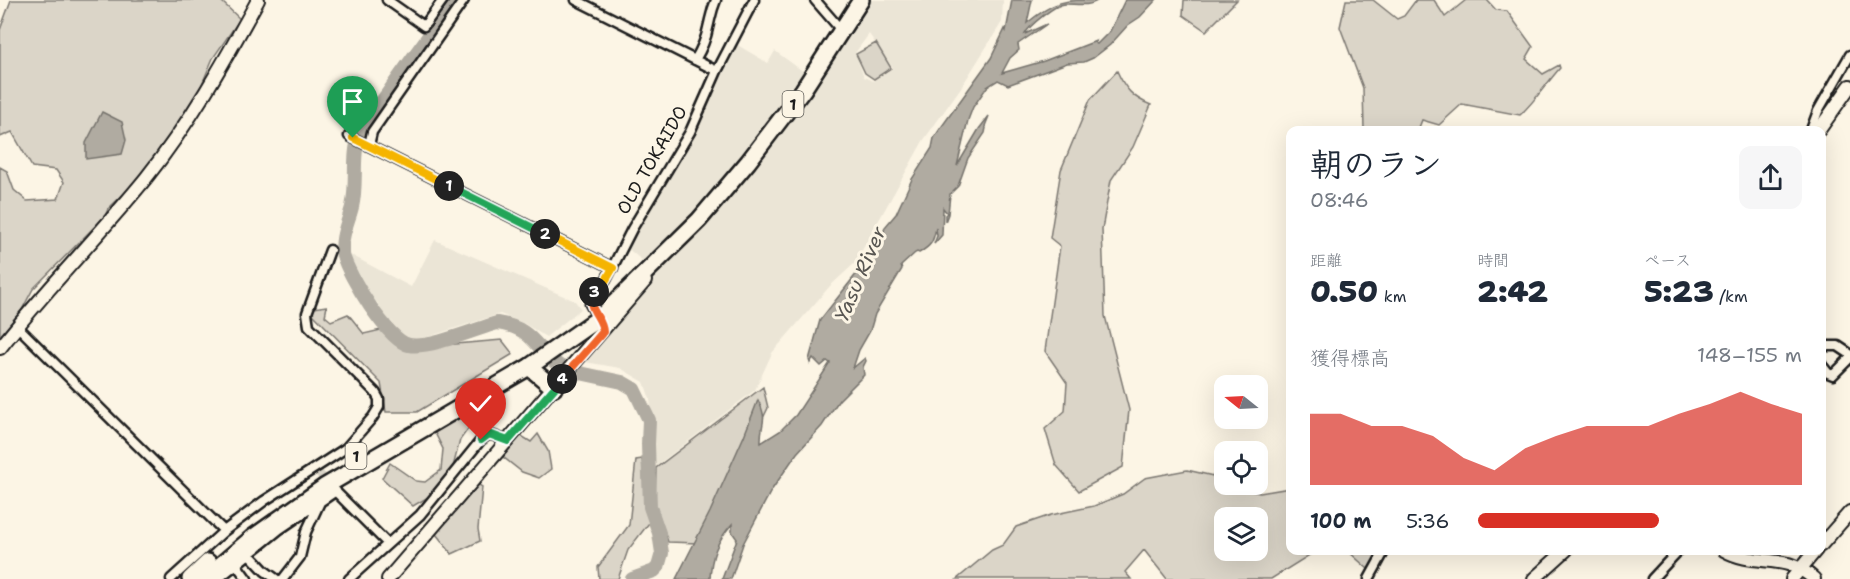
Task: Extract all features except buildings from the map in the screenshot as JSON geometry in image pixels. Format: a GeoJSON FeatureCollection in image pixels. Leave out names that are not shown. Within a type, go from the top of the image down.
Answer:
{"type":"FeatureCollection","features":[{"type":"Feature","properties":{"kind":"highway","name":"1"},"geometry":{"type":"LineString","coordinates":[[204,579],[252,538],[324,487],[535,360],[606,306],[668,251],[714,201],[781,120],[861,0]]}},
{"type":"Feature","properties":{"kind":"highway","name":"1"},"geometry":{"type":"LineString","coordinates":[[606,306],[714,201]]}},
{"type":"Feature","properties":{"kind":"highway","name":"1"},"geometry":{"type":"LineString","coordinates":[[190,579],[230,543],[308,486],[386,438],[535,360]]}},
{"type":"Feature","properties":{"kind":"highway"},"geometry":{"type":"LineString","coordinates":[[535,360],[554,388]]}},
{"type":"Feature","properties":{"kind":"street"},"geometry":{"type":"LineString","coordinates":[[0,348],[146,178],[185,125],[258,0]]}},
{"type":"Feature","properties":{"kind":"street"},"geometry":{"type":"LineString","coordinates":[[387,0],[424,26],[443,0]]}},
{"type":"Feature","properties":{"kind":"street"},"geometry":{"type":"LineString","coordinates":[[367,144],[372,132],[464,0]]}},
{"type":"Feature","properties":{"kind":"street"},"geometry":{"type":"LineString","coordinates":[[576,0],[717,71]]}},
{"type":"Feature","properties":{"kind":"street"},"geometry":{"type":"LineString","coordinates":[[695,60],[702,48],[709,27],[709,15],[716,0]]}},
{"type":"Feature","properties":{"kind":"street","name":"OLD TOKAIDO"},"geometry":{"type":"LineString","coordinates":[[606,306],[591,295],[606,280],[632,229],[690,132],[717,71],[754,0]]}},
{"type":"Feature","properties":{"kind":"street"},"geometry":{"type":"LineString","coordinates":[[815,0],[842,31]]}},
{"type":"Feature","properties":{"kind":"street"},"geometry":{"type":"LineString","coordinates":[[1812,126],[1818,111],[1850,55]]}},
{"type":"Feature","properties":{"kind":"street"},"geometry":{"type":"LineString","coordinates":[[1822,126],[1850,86]]}},
{"type":"Feature","properties":{"kind":"street"},"geometry":{"type":"LineString","coordinates":[[351,137],[613,268]]}},
{"type":"Feature","properties":{"kind":"street"},"geometry":{"type":"LineString","coordinates":[[171,579],[225,531],[264,501],[316,470],[346,448],[379,407],[379,399],[375,392],[309,326],[307,313],[330,250]]}},
{"type":"Feature","properties":{"kind":"street"},"geometry":{"type":"LineString","coordinates":[[388,579],[554,388],[606,306],[668,251]]}},
{"type":"Feature","properties":{"kind":"street"},"geometry":{"type":"LineString","coordinates":[[17,326],[225,531]]}},
{"type":"Feature","properties":{"kind":"street"},"geometry":{"type":"LineString","coordinates":[[1826,346],[1838,346],[1850,354]]}},
{"type":"Feature","properties":{"kind":"street"},"geometry":{"type":"LineString","coordinates":[[1826,370],[1833,375],[1850,358]]}},
{"type":"Feature","properties":{"kind":"street"},"geometry":{"type":"LineString","coordinates":[[349,579],[420,515],[481,440],[489,434],[508,441]]}},
{"type":"Feature","properties":{"kind":"street"},"geometry":{"type":"LineString","coordinates":[[218,579],[280,529],[321,502],[334,490],[387,543]]}},
{"type":"Feature","properties":{"kind":"street"},"geometry":{"type":"LineString","coordinates":[[283,579],[300,556],[306,532],[321,502]]}},
{"type":"Feature","properties":{"kind":"street"},"geometry":{"type":"LineString","coordinates":[[1826,539],[1850,512]]}},
{"type":"Feature","properties":{"kind":"street"},"geometry":{"type":"LineString","coordinates":[[249,554],[265,572],[276,579]]}},
{"type":"Feature","properties":{"kind":"street"},"geometry":{"type":"LineString","coordinates":[[1369,579],[1382,555]]}},
{"type":"Feature","properties":{"kind":"street"},"geometry":{"type":"LineString","coordinates":[[1534,579],[1560,555]]}},
{"type":"Feature","properties":{"kind":"street"},"geometry":{"type":"LineString","coordinates":[[1652,579],[1674,555]]}},
{"type":"Feature","properties":{"kind":"street"},"geometry":{"type":"LineString","coordinates":[[1732,555],[1754,560],[1775,560],[1802,567],[1814,579]]}},
{"type":"Feature","properties":{"kind":"street"},"geometry":{"type":"LineString","coordinates":[[1792,579],[1812,555]]}},
{"type":"Feature","properties":{"kind":"street"},"geometry":{"type":"LineString","coordinates":[[236,564],[247,579]]}},
{"type":"Feature","properties":{"kind":"shaded area"},"geometry":{"type":"Polygon","coordinates":[[[11,0],[220,0],[240,19],[213,58],[199,91],[177,129],[132,186],[108,209],[105,216],[33,289],[17,319],[0,339],[0,167],[7,171],[14,190],[27,201],[58,199],[64,182],[56,170],[32,167],[12,132],[0,137],[0,30],[11,0]]]}},
{"type":"Feature","properties":{"kind":"shaded area"},"geometry":{"type":"Polygon","coordinates":[[[869,0],[1003,0],[1002,22],[962,86],[923,141],[855,263],[830,286],[772,353],[755,390],[656,466],[650,399],[644,382],[620,368],[585,362],[628,313],[626,311],[733,190],[845,38],[869,0]],[[869,34],[855,53],[864,77],[873,81],[893,68],[869,34]]]}},
{"type":"Feature","properties":{"kind":"shaded area"},"geometry":{"type":"Polygon","coordinates":[[[1184,0],[1237,0],[1206,31],[1183,15],[1184,0]]]}},
{"type":"Feature","properties":{"kind":"shaded area"},"geometry":{"type":"Polygon","coordinates":[[[1346,0],[1373,0],[1397,19],[1404,16],[1416,0],[1434,0],[1445,17],[1466,0],[1487,0],[1496,10],[1507,11],[1533,47],[1526,59],[1543,74],[1559,65],[1560,68],[1520,115],[1462,104],[1439,125],[1422,120],[1420,126],[1364,126],[1363,88],[1340,27],[1346,0]]]}},
{"type":"Feature","properties":{"kind":"shaded area"},"geometry":{"type":"Polygon","coordinates":[[[734,43],[768,63],[775,51],[808,75],[763,135],[675,232],[643,261],[627,248],[734,43]]]}},
{"type":"Feature","properties":{"kind":"shaded area"},"geometry":{"type":"Polygon","coordinates":[[[876,43],[891,68],[874,79],[865,73],[856,54],[876,43]]]}},
{"type":"Feature","properties":{"kind":"shaded area"},"geometry":{"type":"Polygon","coordinates":[[[1117,71],[1130,92],[1151,105],[1133,147],[1111,180],[1102,229],[1105,316],[1129,410],[1123,467],[1079,491],[1056,465],[1045,429],[1065,411],[1067,383],[1045,351],[1060,246],[1050,238],[1061,170],[1090,100],[1117,71]]]}},
{"type":"Feature","properties":{"kind":"shaded area"},"geometry":{"type":"Polygon","coordinates":[[[435,240],[575,301],[581,309],[546,337],[525,324],[500,314],[418,340],[410,340],[402,336],[391,321],[388,322],[349,256],[411,287],[435,240]]]}},
{"type":"Feature","properties":{"kind":"shaded area"},"geometry":{"type":"Polygon","coordinates":[[[327,306],[325,316],[331,321],[348,314],[364,334],[385,329],[409,348],[502,340],[513,354],[417,412],[386,412],[381,383],[312,313],[314,308],[327,306]]]}},
{"type":"Feature","properties":{"kind":"shaded area"},"geometry":{"type":"Polygon","coordinates":[[[763,387],[768,408],[731,484],[698,543],[668,542],[655,504],[656,468],[763,387]]]}},
{"type":"Feature","properties":{"kind":"shaded area"},"geometry":{"type":"Polygon","coordinates":[[[473,407],[483,408],[460,440],[453,467],[430,496],[413,506],[382,478],[390,463],[416,481],[425,482],[441,470],[443,449],[433,429],[473,407]]]}},
{"type":"Feature","properties":{"kind":"shaded area"},"geometry":{"type":"Polygon","coordinates":[[[538,434],[548,451],[551,469],[539,478],[522,472],[503,457],[520,435],[531,442],[538,434]]]}},
{"type":"Feature","properties":{"kind":"shaded area"},"geometry":{"type":"Polygon","coordinates":[[[642,459],[649,523],[628,550],[618,579],[599,579],[598,567],[629,525],[636,460],[642,459]]]}},
{"type":"Feature","properties":{"kind":"shaded area"},"geometry":{"type":"Polygon","coordinates":[[[1187,470],[1214,477],[1214,495],[1268,495],[1268,492],[1286,489],[1286,555],[1310,555],[1271,579],[1167,579],[1144,550],[1125,572],[1131,579],[957,579],[992,550],[1003,545],[1016,527],[1051,515],[1094,506],[1123,494],[1145,478],[1187,470]]]}},
{"type":"Feature","properties":{"kind":"shaded area"},"geometry":{"type":"Polygon","coordinates":[[[476,483],[482,487],[478,529],[480,541],[452,554],[436,534],[476,483]]]}},
{"type":"Feature","properties":{"kind":"shaded area"},"geometry":{"type":"Polygon","coordinates":[[[1352,555],[1377,555],[1368,569],[1352,555]]]}},
{"type":"Feature","properties":{"kind":"water","name":"Yasu River"},"geometry":{"type":"Polygon","coordinates":[[[1012,0],[1032,0],[1027,23],[1060,3],[1098,0],[1087,4],[1062,5],[1043,16],[1025,34],[1047,24],[1018,44],[1019,50],[1010,58],[1002,73],[1044,61],[1096,41],[1097,44],[1110,31],[1125,0],[1156,0],[1110,45],[1093,58],[1084,62],[1067,63],[1008,85],[998,80],[987,87],[973,107],[968,120],[957,166],[989,116],[985,133],[968,158],[958,186],[950,194],[948,214],[945,222],[947,213],[943,208],[942,235],[934,244],[937,236],[936,228],[929,245],[919,253],[915,253],[901,266],[902,269],[875,314],[870,331],[859,350],[853,368],[865,358],[864,375],[839,400],[822,426],[797,453],[771,491],[743,544],[731,579],[722,579],[737,539],[732,532],[732,524],[716,549],[710,579],[676,579],[710,512],[758,400],[764,418],[761,443],[780,431],[796,415],[830,363],[827,361],[821,366],[813,358],[810,363],[809,360],[820,320],[861,268],[879,232],[884,231],[896,214],[912,179],[932,148],[934,138],[991,58],[1005,29],[1006,31],[1012,0]]]}},
{"type":"Feature","properties":{"kind":"water"},"geometry":{"type":"Polygon","coordinates":[[[102,112],[122,122],[126,140],[122,154],[86,159],[86,143],[102,112]]]}},
{"type":"Feature","properties":{"kind":"waterway"},"geometry":{"type":"LineString","coordinates":[[455,0],[360,134],[356,151],[354,198],[343,236],[343,255],[352,277],[370,306],[400,341],[409,345],[428,344],[497,323],[519,329],[527,334],[561,367]]}},
{"type":"Feature","properties":{"kind":"waterway"},"geometry":{"type":"LineString","coordinates":[[580,373],[622,382],[634,389],[649,420],[650,507],[659,533],[662,553],[658,567],[654,571],[632,579]]}},
{"type":"Feature","properties":{"kind":"tunnel"},"geometry":{"type":"LineString","coordinates":[[319,473],[331,486]]}},
{"type":"Feature","properties":{"kind":"route"},"geometry":{"type":"LineString","coordinates":[[353,138],[613,268],[590,298],[590,304],[603,325],[603,332],[508,441],[489,434],[481,440]]}}]}
